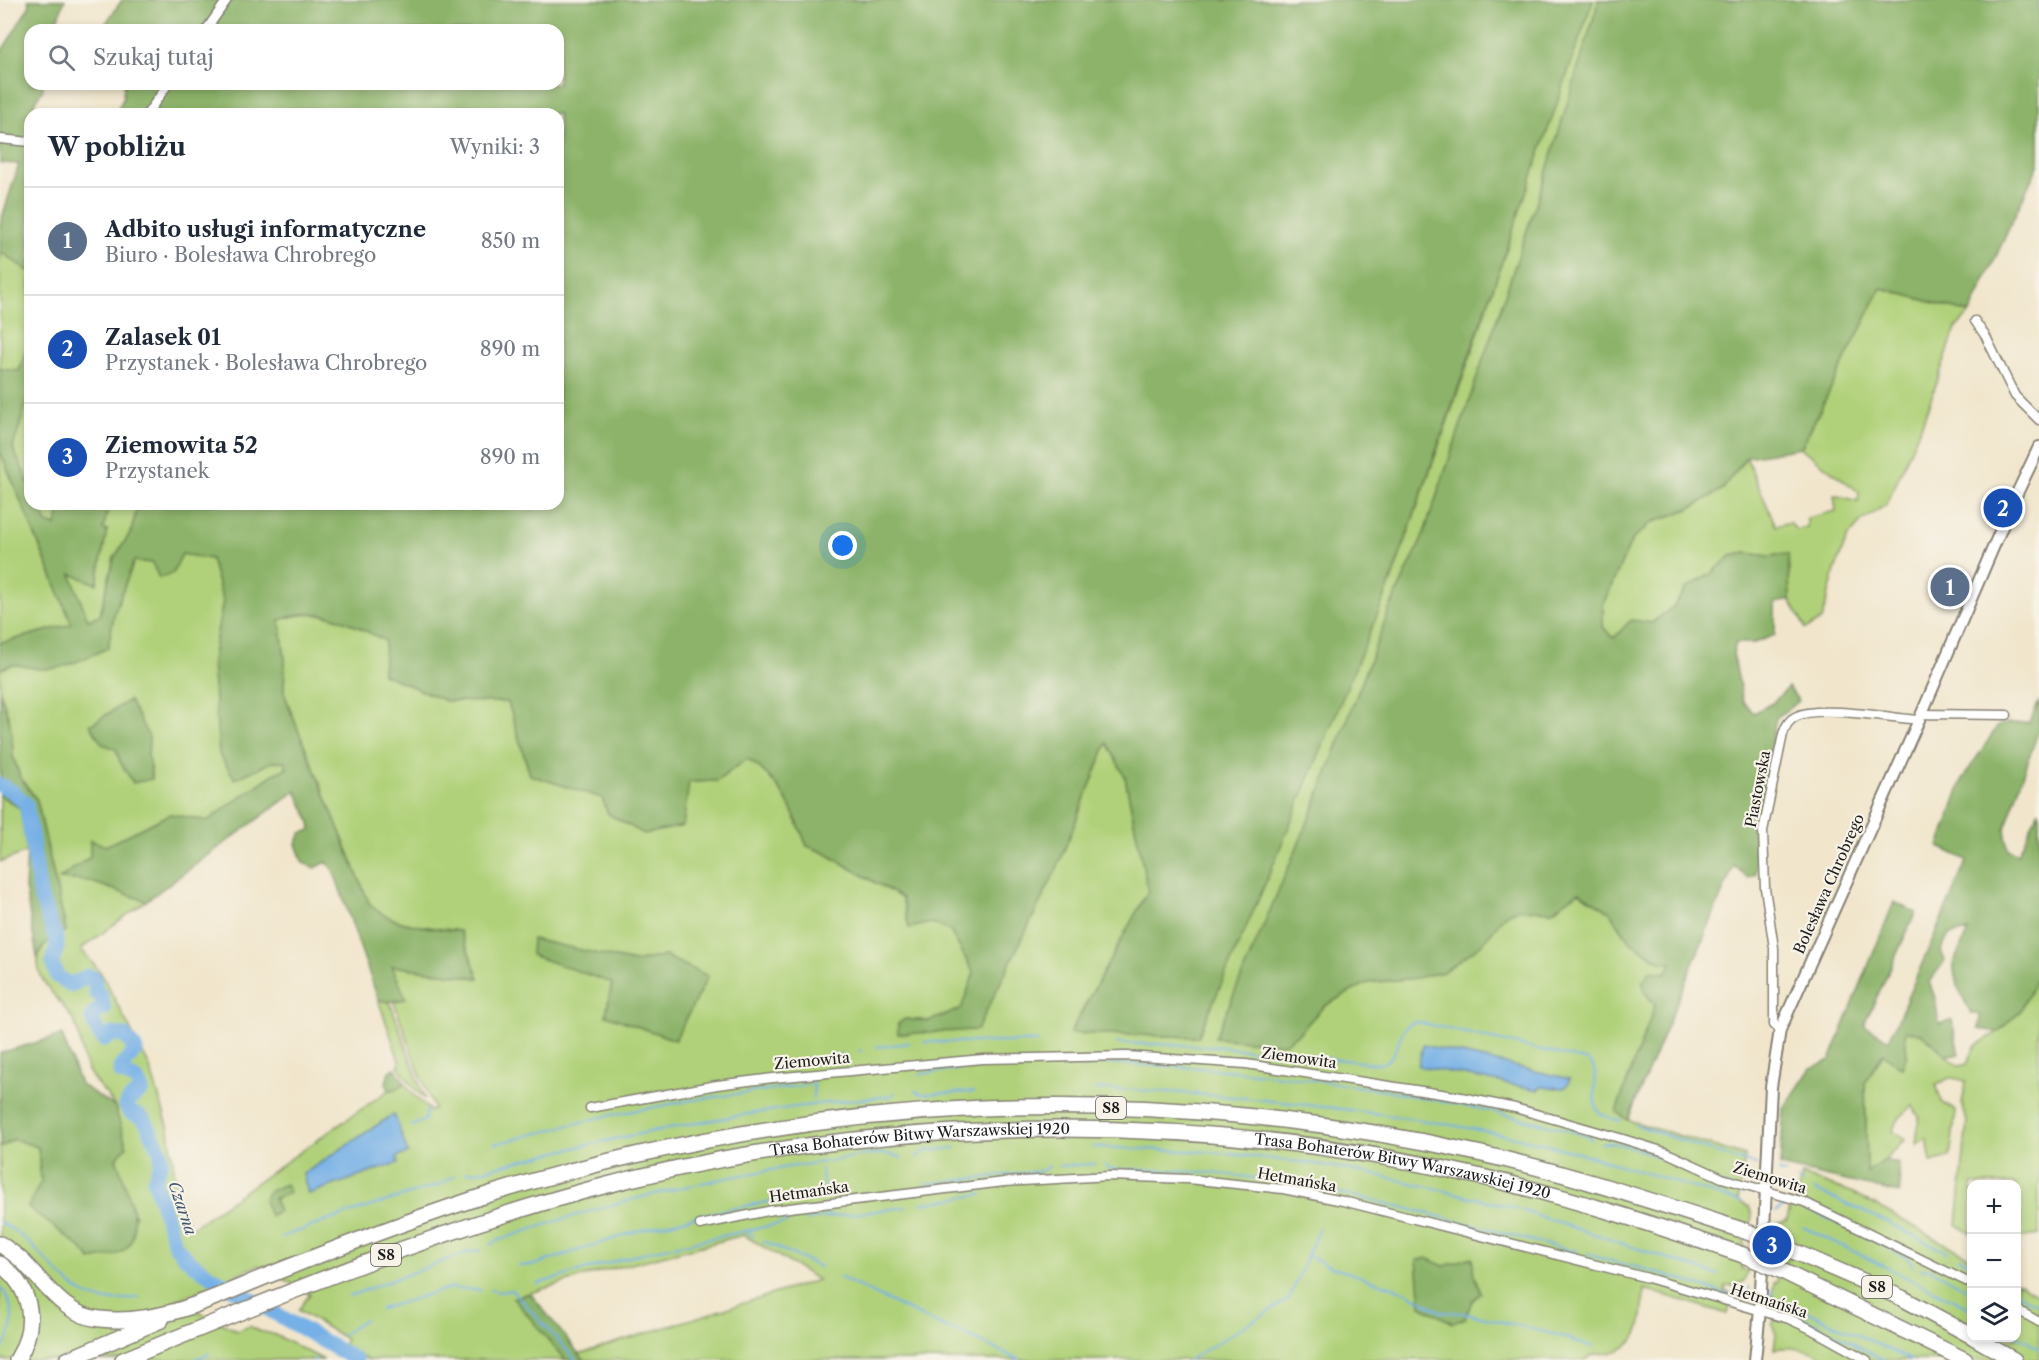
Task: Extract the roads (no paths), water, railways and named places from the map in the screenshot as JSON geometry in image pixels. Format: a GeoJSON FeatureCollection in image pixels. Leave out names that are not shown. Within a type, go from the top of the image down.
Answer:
{"type":"FeatureCollection","features":[{"type":"Feature","properties":{"kind":"highway","name":"Trasa Bohaterów Bitwy Warszawskiej 1920"},"geometry":{"type":"LineString","coordinates":[[67,1360],[273,1273],[466,1202],[526,1184],[667,1149],[779,1128],[984,1108],[1059,1107],[1245,1116],[1350,1129],[1480,1153],[1539,1168],[1744,1231],[1902,1298],[1967,1334]]}},
{"type":"Feature","properties":{"kind":"highway","name":"Trasa Bohaterów Bitwy Warszawskiej 1920"},"geometry":{"type":"LineString","coordinates":[[123,1360],[299,1288],[387,1255],[586,1190],[649,1175],[789,1149],[853,1140],[909,1135],[1062,1129],[1189,1133],[1286,1142],[1415,1163],[1555,1195],[1637,1219],[1778,1269],[1965,1360]]}},
{"type":"Feature","properties":{"kind":"highway"},"geometry":{"type":"LineString","coordinates":[[0,1244],[29,1267],[63,1304],[86,1317],[105,1320],[129,1319],[189,1309]]}},
{"type":"Feature","properties":{"kind":"highway"},"geometry":{"type":"LineString","coordinates":[[0,1264],[19,1281],[29,1309],[28,1338],[17,1360]]}},
{"type":"Feature","properties":{"kind":"highway","name":"Trasa Bohaterów Bitwy Warszawskiej 1920"},"geometry":{"type":"LineString","coordinates":[[1982,1342],[2014,1360]]}},
{"type":"Feature","properties":{"kind":"street"},"geometry":{"type":"LineString","coordinates":[[210,24],[226,0]]}},
{"type":"Feature","properties":{"kind":"street"},"geometry":{"type":"LineString","coordinates":[[151,108],[164,90]]}},
{"type":"Feature","properties":{"kind":"street"},"geometry":{"type":"LineString","coordinates":[[0,139],[24,141]]}},
{"type":"Feature","properties":{"kind":"street"},"geometry":{"type":"LineString","coordinates":[[1975,321],[2015,396],[2039,420]]}},
{"type":"Feature","properties":{"kind":"street","name":"Bolesława Chrobrego"},"geometry":{"type":"LineString","coordinates":[[1755,1360],[1760,1310],[1771,1087],[1780,1030],[2039,447]]}},
{"type":"Feature","properties":{"kind":"street","name":"Piastowska"},"geometry":{"type":"LineString","coordinates":[[1780,1030],[1774,1025],[1774,948],[1765,888],[1763,831],[1783,734],[1788,721],[1799,714],[1812,712],[1920,717]]}},
{"type":"Feature","properties":{"kind":"street"},"geometry":{"type":"LineString","coordinates":[[1920,717],[2007,716]]}},
{"type":"Feature","properties":{"kind":"street","name":"Ziemowita"},"geometry":{"type":"LineString","coordinates":[[590,1108],[706,1087],[773,1078],[983,1059],[1094,1056],[1189,1059],[1246,1064],[1337,1076],[1515,1108],[1665,1152],[1722,1178],[1766,1189],[1804,1202],[1967,1282]]}},
{"type":"Feature","properties":{"kind":"street","name":"Hetmańska"},"geometry":{"type":"LineString","coordinates":[[700,1225],[773,1210],[1004,1182],[1110,1176],[1188,1179],[1282,1189],[1648,1278],[1760,1310],[1801,1324],[1867,1360]]}},
{"type":"Feature","properties":{"kind":"street"},"geometry":{"type":"LineString","coordinates":[[2021,1312],[2039,1322]]}},
{"type":"Feature","properties":{"kind":"water"},"geometry":{"type":"Polygon","coordinates":[[[1423,1045],[1570,1079],[1565,1088],[1540,1087],[1539,1090],[1418,1066],[1423,1045]]]}},
{"type":"Feature","properties":{"kind":"water"},"geometry":{"type":"Polygon","coordinates":[[[394,1114],[408,1153],[397,1157],[398,1163],[308,1194],[303,1174],[394,1114]]]}},
{"type":"Feature","properties":{"kind":"waterway","name":"Czarna"},"geometry":{"type":"LineString","coordinates":[[0,785],[13,792],[26,804],[41,899],[56,938],[57,947],[52,962],[57,976],[71,985],[88,976],[94,978],[96,993],[101,995],[104,1009],[95,1012],[92,1018],[97,1031],[104,1040],[112,1034],[125,1036],[136,1050],[120,1068],[121,1073],[137,1080],[142,1090],[129,1100],[126,1106],[130,1112],[140,1116],[146,1122],[161,1153],[161,1163],[154,1180],[175,1245],[185,1257],[204,1272],[356,1360]]}},
{"type":"Feature","properties":{"kind":"waterway"},"geometry":{"type":"LineString","coordinates":[[1117,1043],[1213,1046],[1380,1064],[1393,1055],[1405,1028],[1418,1022],[1589,1061],[1595,1073],[1595,1100],[1599,1112],[1606,1117],[1621,1121]]}},
{"type":"Feature","properties":{"kind":"waterway"},"geometry":{"type":"LineString","coordinates":[[924,1042],[1038,1042]]}},
{"type":"Feature","properties":{"kind":"waterway"},"geometry":{"type":"LineString","coordinates":[[877,1047],[909,1043]]}},
{"type":"Feature","properties":{"kind":"waterway"},"geometry":{"type":"LineString","coordinates":[[822,1063],[825,1057],[842,1054]]}},
{"type":"Feature","properties":{"kind":"waterway"},"geometry":{"type":"LineString","coordinates":[[920,1074],[991,1065],[1044,1062],[1053,1066]]}},
{"type":"Feature","properties":{"kind":"waterway"},"geometry":{"type":"LineString","coordinates":[[1099,1065],[1103,1063],[1227,1070],[1374,1089],[1502,1114],[1586,1135],[1592,1140]]}},
{"type":"Feature","properties":{"kind":"waterway"},"geometry":{"type":"LineString","coordinates":[[1063,1066],[1090,1066]]}},
{"type":"Feature","properties":{"kind":"waterway"},"geometry":{"type":"LineString","coordinates":[[495,1144],[606,1116],[693,1100],[814,1084],[813,1098]]}},
{"type":"Feature","properties":{"kind":"waterway"},"geometry":{"type":"LineString","coordinates":[[1095,1089],[1248,1098],[1353,1110],[1461,1127],[1572,1151],[1741,1202]]}},
{"type":"Feature","properties":{"kind":"waterway"},"geometry":{"type":"LineString","coordinates":[[915,1091],[921,1094],[974,1092]]}},
{"type":"Feature","properties":{"kind":"waterway"},"geometry":{"type":"LineString","coordinates":[[466,1172],[476,1172],[682,1125],[786,1108],[891,1096],[895,1093]]}},
{"type":"Feature","properties":{"kind":"waterway"},"geometry":{"type":"LineString","coordinates":[[412,1126],[425,1120],[427,1110]]}},
{"type":"Feature","properties":{"kind":"waterway"},"geometry":{"type":"LineString","coordinates":[[1636,1125],[1756,1164]]}},
{"type":"Feature","properties":{"kind":"waterway"},"geometry":{"type":"LineString","coordinates":[[1601,1143],[1625,1145],[1637,1149],[1744,1194]]}},
{"type":"Feature","properties":{"kind":"waterway"},"geometry":{"type":"LineString","coordinates":[[1093,1147],[1213,1152],[1316,1164],[1373,1174],[1505,1205],[1718,1275]]}},
{"type":"Feature","properties":{"kind":"waterway"},"geometry":{"type":"LineString","coordinates":[[917,1157],[925,1151],[956,1148]]}},
{"type":"Feature","properties":{"kind":"waterway"},"geometry":{"type":"LineString","coordinates":[[490,1245],[538,1227],[620,1203],[745,1174],[867,1155],[885,1154],[902,1158]]}},
{"type":"Feature","properties":{"kind":"waterway"},"geometry":{"type":"LineString","coordinates":[[1059,1166],[1095,1164]]}},
{"type":"Feature","properties":{"kind":"waterway"},"geometry":{"type":"LineString","coordinates":[[1105,1165],[1111,1169],[1167,1170],[1242,1176],[1300,1185],[1377,1201],[1578,1251]]}},
{"type":"Feature","properties":{"kind":"waterway"},"geometry":{"type":"LineString","coordinates":[[926,1184],[1042,1171],[1049,1166]]}},
{"type":"Feature","properties":{"kind":"waterway"},"geometry":{"type":"LineString","coordinates":[[817,1193],[825,1191],[821,1169]]}},
{"type":"Feature","properties":{"kind":"waterway"},"geometry":{"type":"LineString","coordinates":[[1778,1171],[1785,1174]]}},
{"type":"Feature","properties":{"kind":"waterway"},"geometry":{"type":"LineString","coordinates":[[282,1237],[441,1184],[455,1176]]}},
{"type":"Feature","properties":{"kind":"waterway"},"geometry":{"type":"LineString","coordinates":[[1797,1180],[1802,1182]]}},
{"type":"Feature","properties":{"kind":"waterway"},"geometry":{"type":"LineString","coordinates":[[1814,1190],[1885,1221],[1947,1252]]}},
{"type":"Feature","properties":{"kind":"waterway"},"geometry":{"type":"LineString","coordinates":[[921,1204],[982,1194]]}},
{"type":"Feature","properties":{"kind":"waterway"},"geometry":{"type":"LineString","coordinates":[[519,1266],[534,1265],[637,1231],[715,1212],[804,1195]]}},
{"type":"Feature","properties":{"kind":"waterway"},"geometry":{"type":"LineString","coordinates":[[1776,1212],[1788,1205],[1811,1211],[1907,1257],[1913,1266]]}},
{"type":"Feature","properties":{"kind":"waterway"},"geometry":{"type":"LineString","coordinates":[[829,1217],[907,1207]]}},
{"type":"Feature","properties":{"kind":"waterway"},"geometry":{"type":"LineString","coordinates":[[805,1220],[829,1217],[828,1212]]}},
{"type":"Feature","properties":{"kind":"waterway"},"geometry":{"type":"LineString","coordinates":[[537,1284],[650,1251],[788,1222]]}},
{"type":"Feature","properties":{"kind":"waterway"},"geometry":{"type":"LineString","coordinates":[[0,1223],[27,1241],[61,1276],[85,1294],[108,1300],[140,1297]]}},
{"type":"Feature","properties":{"kind":"waterway"},"geometry":{"type":"LineString","coordinates":[[1803,1227],[1967,1307]]}},
{"type":"Feature","properties":{"kind":"waterway"},"geometry":{"type":"LineString","coordinates":[[1189,1360],[1289,1299],[1319,1228]]}},
{"type":"Feature","properties":{"kind":"waterway"},"geometry":{"type":"LineString","coordinates":[[746,1231],[753,1236]]}},
{"type":"Feature","properties":{"kind":"waterway"},"geometry":{"type":"LineString","coordinates":[[763,1241],[820,1267]]}},
{"type":"Feature","properties":{"kind":"waterway"},"geometry":{"type":"LineString","coordinates":[[349,1296],[466,1253],[481,1250]]}},
{"type":"Feature","properties":{"kind":"waterway"},"geometry":{"type":"LineString","coordinates":[[1588,1253],[1727,1294],[1742,1295],[1749,1290],[1749,1287]]}},
{"type":"Feature","properties":{"kind":"waterway"},"geometry":{"type":"LineString","coordinates":[[1308,1255],[1331,1267],[1402,1290],[1442,1312],[1465,1313],[1557,1335],[1594,1347]]}},
{"type":"Feature","properties":{"kind":"waterway","name":"Czarna"},"geometry":{"type":"LineString","coordinates":[[181,1259],[185,1257]]}},
{"type":"Feature","properties":{"kind":"waterway"},"geometry":{"type":"LineString","coordinates":[[1959,1258],[1967,1262]]}},
{"type":"Feature","properties":{"kind":"waterway","name":"Czarna"},"geometry":{"type":"LineString","coordinates":[[204,1272],[209,1266]]}},
{"type":"Feature","properties":{"kind":"waterway"},"geometry":{"type":"LineString","coordinates":[[1920,1269],[1929,1268],[1967,1289]]}},
{"type":"Feature","properties":{"kind":"waterway"},"geometry":{"type":"LineString","coordinates":[[839,1277],[1020,1360]]}},
{"type":"Feature","properties":{"kind":"waterway"},"geometry":{"type":"LineString","coordinates":[[0,1287],[12,1311],[11,1329],[0,1353]]}},
{"type":"Feature","properties":{"kind":"waterway"},"geometry":{"type":"LineString","coordinates":[[381,1309],[450,1288],[481,1290]]}},
{"type":"Feature","properties":{"kind":"waterway"},"geometry":{"type":"LineString","coordinates":[[1772,1289],[1772,1297],[1779,1308],[1817,1324],[1884,1360]]}},
{"type":"Feature","properties":{"kind":"waterway"},"geometry":{"type":"LineString","coordinates":[[490,1290],[501,1292],[512,1290],[576,1360]]}},
{"type":"Feature","properties":{"kind":"waterway"},"geometry":{"type":"LineString","coordinates":[[2021,1295],[2038,1305]]}},
{"type":"Feature","properties":{"kind":"waterway"},"geometry":{"type":"LineString","coordinates":[[1795,1306],[1911,1360]]}},
{"type":"Feature","properties":{"kind":"waterway"},"geometry":{"type":"LineString","coordinates":[[342,1335],[365,1319]]}},
{"type":"Feature","properties":{"kind":"waterway"},"geometry":{"type":"LineString","coordinates":[[2021,1338],[2039,1349]]}},
{"type":"Feature","properties":{"kind":"waterway","name":"Czarna"},"geometry":{"type":"LineString","coordinates":[[318,1346],[336,1343]]}},
{"type":"Feature","properties":{"kind":"waterway"},"geometry":{"type":"LineString","coordinates":[[193,1360],[209,1354]]}},
{"type":"Feature","properties":{"kind":"place","name":"Zalasek 01"},"geometry":{"type":"Point","coordinates":[2003,508]}},
{"type":"Feature","properties":{"kind":"place","name":"Adbito usługi informatyczne"},"geometry":{"type":"Point","coordinates":[1950,587]}},
{"type":"Feature","properties":{"kind":"place","name":"Ziemowita 52"},"geometry":{"type":"Point","coordinates":[1772,1245]}}]}
